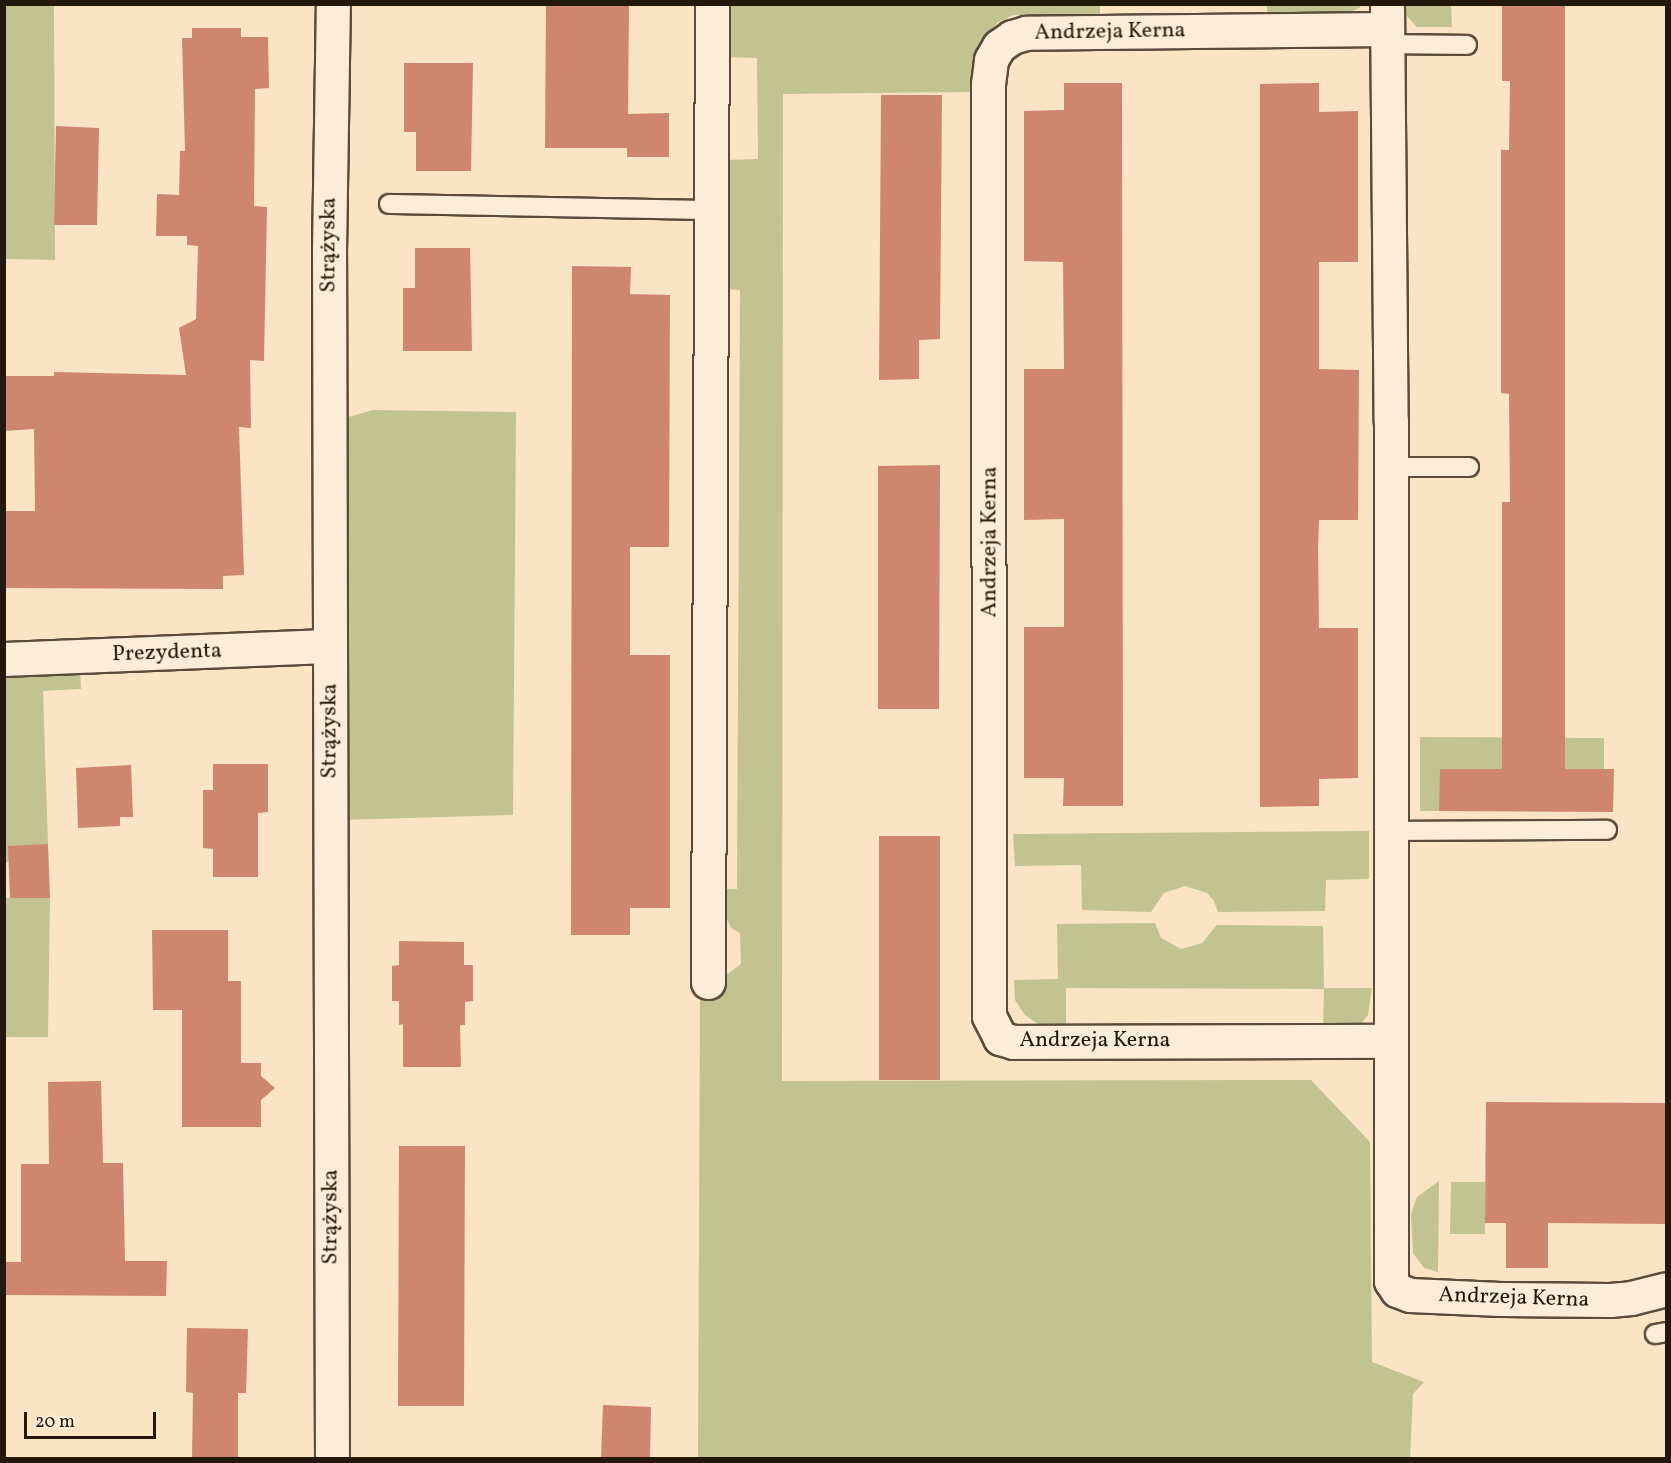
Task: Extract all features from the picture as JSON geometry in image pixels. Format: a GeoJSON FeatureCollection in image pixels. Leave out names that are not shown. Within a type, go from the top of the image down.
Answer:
{"type":"FeatureCollection","features":[{"type":"Feature","properties":{"kind":"street","name":"Strążyska"},"geometry":{"type":"LineString","coordinates":[[332,1458],[329,252],[333,4]]}},
{"type":"Feature","properties":{"kind":"street"},"geometry":{"type":"LineString","coordinates":[[708,982],[712,4]]}},
{"type":"Feature","properties":{"kind":"street","name":"Andrzeja Kerna"},"geometry":{"type":"LineString","coordinates":[[1390,1041],[1013,1042],[1000,1038],[988,1016],[988,84],[991,60],[999,46],[1012,37],[1026,33],[1387,26],[1391,1281],[1397,1290],[1410,1295],[1500,1299],[1631,1299],[1666,1289]]}},
{"type":"Feature","properties":{"kind":"street","name":"Prezydenta"},"geometry":{"type":"LineString","coordinates":[[4,659],[329,646]]}},
{"type":"Feature","properties":{"kind":"lane"},"geometry":{"type":"LineString","coordinates":[[1387,26],[1467,45]]}},
{"type":"Feature","properties":{"kind":"lane"},"geometry":{"type":"LineString","coordinates":[[389,204],[710,210]]}},
{"type":"Feature","properties":{"kind":"lane"},"geometry":{"type":"LineString","coordinates":[[1390,467],[1468,466]]}},
{"type":"Feature","properties":{"kind":"lane"},"geometry":{"type":"LineString","coordinates":[[1391,831],[1607,830]]}},
{"type":"Feature","properties":{"kind":"green space"},"geometry":{"type":"Polygon","coordinates":[[[5,5],[54,5],[55,260],[5,259],[5,5]]]}},
{"type":"Feature","properties":{"kind":"green space"},"geometry":{"type":"Polygon","coordinates":[[[725,5],[1100,5],[1100,15],[1013,15],[997,23],[978,46],[974,61],[972,92],[783,94],[782,1081],[1311,1080],[1370,1142],[1372,1362],[1424,1382],[1413,1394],[1410,1458],[698,1458],[700,995],[741,964],[740,933],[731,928],[723,911],[721,889],[737,889],[740,290],[724,289],[725,160],[758,159],[757,58],[724,57],[725,5]]]}},
{"type":"Feature","properties":{"kind":"green space"},"geometry":{"type":"Polygon","coordinates":[[[1267,5],[1362,5],[1343,15],[1267,14],[1267,5]]]}},
{"type":"Feature","properties":{"kind":"green space"},"geometry":{"type":"Polygon","coordinates":[[[1405,5],[1451,5],[1452,27],[1417,27],[1405,14],[1405,5]]]}},
{"type":"Feature","properties":{"kind":"green space"},"geometry":{"type":"Polygon","coordinates":[[[373,410],[516,412],[513,815],[342,820],[341,419],[373,410]]]}},
{"type":"Feature","properties":{"kind":"green space"},"geometry":{"type":"Polygon","coordinates":[[[80,669],[81,689],[43,691],[48,844],[5,863],[4,672],[80,669]]]}},
{"type":"Feature","properties":{"kind":"green space"},"geometry":{"type":"Polygon","coordinates":[[[1420,737],[1604,738],[1604,769],[1439,811],[1420,811],[1420,737]]]}},
{"type":"Feature","properties":{"kind":"green space"},"geometry":{"type":"Polygon","coordinates":[[[1369,831],[1369,879],[1326,880],[1325,911],[1218,912],[1214,901],[1207,893],[1185,886],[1164,893],[1151,912],[1082,910],[1081,865],[1015,866],[1013,834],[1369,831]]]}},
{"type":"Feature","properties":{"kind":"green space"},"geometry":{"type":"Polygon","coordinates":[[[5,898],[50,898],[48,1037],[5,1037],[5,898]]]}},
{"type":"Feature","properties":{"kind":"green space"},"geometry":{"type":"Polygon","coordinates":[[[1155,923],[1161,938],[1181,949],[1202,943],[1217,925],[1323,926],[1324,988],[1372,988],[1368,1015],[1358,1027],[1323,1029],[1324,989],[1066,988],[1066,1027],[1041,1026],[1025,1015],[1015,1000],[1014,980],[1058,979],[1057,924],[1155,923]]]}},
{"type":"Feature","properties":{"kind":"green space"},"geometry":{"type":"Polygon","coordinates":[[[1439,1181],[1438,1272],[1424,1268],[1413,1253],[1411,1214],[1417,1197],[1439,1181]]]}},
{"type":"Feature","properties":{"kind":"green space"},"geometry":{"type":"Polygon","coordinates":[[[1451,1182],[1485,1182],[1485,1234],[1450,1234],[1451,1182]]]}},
{"type":"Feature","properties":{"kind":"building"},"geometry":{"type":"Polygon","coordinates":[[[546,4],[629,4],[628,114],[669,113],[669,157],[627,157],[627,148],[545,148],[546,4]]]}},
{"type":"Feature","properties":{"kind":"building"},"geometry":{"type":"Polygon","coordinates":[[[1502,4],[1565,4],[1565,769],[1614,769],[1613,812],[1439,811],[1440,769],[1502,769],[1502,502],[1510,502],[1509,394],[1501,393],[1501,150],[1509,150],[1510,81],[1502,81],[1502,4]]]}},
{"type":"Feature","properties":{"kind":"building"},"geometry":{"type":"Polygon","coordinates":[[[192,28],[241,28],[241,37],[268,37],[269,88],[255,89],[254,206],[267,207],[264,361],[250,360],[251,428],[239,427],[244,575],[223,576],[223,589],[4,588],[4,511],[35,511],[34,429],[4,431],[4,376],[54,376],[54,372],[186,375],[179,328],[196,319],[198,246],[187,245],[187,236],[156,236],[157,194],[179,195],[180,151],[185,151],[182,38],[192,38],[192,28]]]}},
{"type":"Feature","properties":{"kind":"building"},"geometry":{"type":"Polygon","coordinates":[[[404,63],[473,63],[471,171],[416,171],[416,132],[404,132],[404,63]]]}},
{"type":"Feature","properties":{"kind":"building"},"geometry":{"type":"Polygon","coordinates":[[[1064,83],[1122,83],[1123,806],[1063,806],[1064,778],[1024,778],[1024,627],[1064,627],[1064,519],[1024,520],[1024,369],[1064,369],[1063,262],[1024,261],[1024,111],[1064,110],[1064,83]]]}},
{"type":"Feature","properties":{"kind":"building"},"geometry":{"type":"Polygon","coordinates":[[[1319,83],[1319,112],[1358,111],[1358,262],[1319,262],[1319,369],[1359,370],[1358,520],[1319,520],[1318,548],[1319,628],[1358,628],[1358,778],[1319,779],[1319,806],[1260,807],[1260,84],[1319,83]]]}},
{"type":"Feature","properties":{"kind":"building"},"geometry":{"type":"Polygon","coordinates":[[[881,95],[942,95],[940,339],[919,340],[919,379],[879,380],[881,95]]]}},
{"type":"Feature","properties":{"kind":"building"},"geometry":{"type":"Polygon","coordinates":[[[56,126],[99,128],[97,225],[54,225],[56,126]]]}},
{"type":"Feature","properties":{"kind":"building"},"geometry":{"type":"Polygon","coordinates":[[[415,248],[470,248],[472,351],[403,351],[403,288],[415,288],[415,248]]]}},
{"type":"Feature","properties":{"kind":"building"},"geometry":{"type":"Polygon","coordinates":[[[572,266],[631,267],[630,294],[670,295],[669,547],[630,547],[630,655],[670,655],[670,908],[630,908],[630,935],[571,935],[572,266]]]}},
{"type":"Feature","properties":{"kind":"building"},"geometry":{"type":"Polygon","coordinates":[[[940,465],[939,709],[878,709],[878,466],[940,465]]]}},
{"type":"Feature","properties":{"kind":"building"},"geometry":{"type":"Polygon","coordinates":[[[213,764],[268,764],[268,812],[258,813],[258,877],[213,877],[213,849],[203,848],[203,790],[213,790],[213,764]]]}},
{"type":"Feature","properties":{"kind":"building"},"geometry":{"type":"Polygon","coordinates":[[[131,765],[133,817],[120,817],[120,826],[78,828],[76,768],[131,765]]]}},
{"type":"Feature","properties":{"kind":"building"},"geometry":{"type":"Polygon","coordinates":[[[879,836],[940,836],[940,1080],[879,1080],[879,836]]]}},
{"type":"Feature","properties":{"kind":"building"},"geometry":{"type":"Polygon","coordinates":[[[48,844],[50,898],[10,898],[8,846],[48,844]]]}},
{"type":"Feature","properties":{"kind":"building"},"geometry":{"type":"Polygon","coordinates":[[[152,930],[228,930],[228,981],[241,981],[241,1063],[261,1063],[261,1076],[275,1088],[261,1100],[261,1127],[182,1127],[182,1010],[153,1010],[152,930]]]}},
{"type":"Feature","properties":{"kind":"building"},"geometry":{"type":"Polygon","coordinates":[[[399,941],[464,942],[464,965],[473,965],[473,1001],[465,1002],[465,1025],[460,1025],[461,1067],[403,1067],[403,1024],[399,1025],[399,1001],[392,1001],[392,966],[399,965],[399,941]]]}},
{"type":"Feature","properties":{"kind":"building"},"geometry":{"type":"Polygon","coordinates":[[[101,1081],[103,1163],[123,1163],[125,1261],[167,1261],[166,1296],[4,1295],[4,1262],[21,1262],[21,1164],[49,1164],[48,1082],[101,1081]]]}},
{"type":"Feature","properties":{"kind":"building"},"geometry":{"type":"Polygon","coordinates":[[[1486,1102],[1666,1103],[1666,1224],[1548,1223],[1548,1268],[1506,1268],[1506,1223],[1485,1223],[1486,1102]]]}},
{"type":"Feature","properties":{"kind":"building"},"geometry":{"type":"Polygon","coordinates":[[[399,1146],[465,1146],[464,1406],[398,1406],[399,1146]]]}},
{"type":"Feature","properties":{"kind":"building"},"geometry":{"type":"Polygon","coordinates":[[[187,1328],[248,1329],[246,1393],[238,1393],[238,1458],[192,1458],[193,1393],[186,1392],[187,1328]]]}},
{"type":"Feature","properties":{"kind":"building"},"geometry":{"type":"Polygon","coordinates":[[[603,1405],[651,1407],[650,1458],[601,1458],[603,1405]]]}}]}
